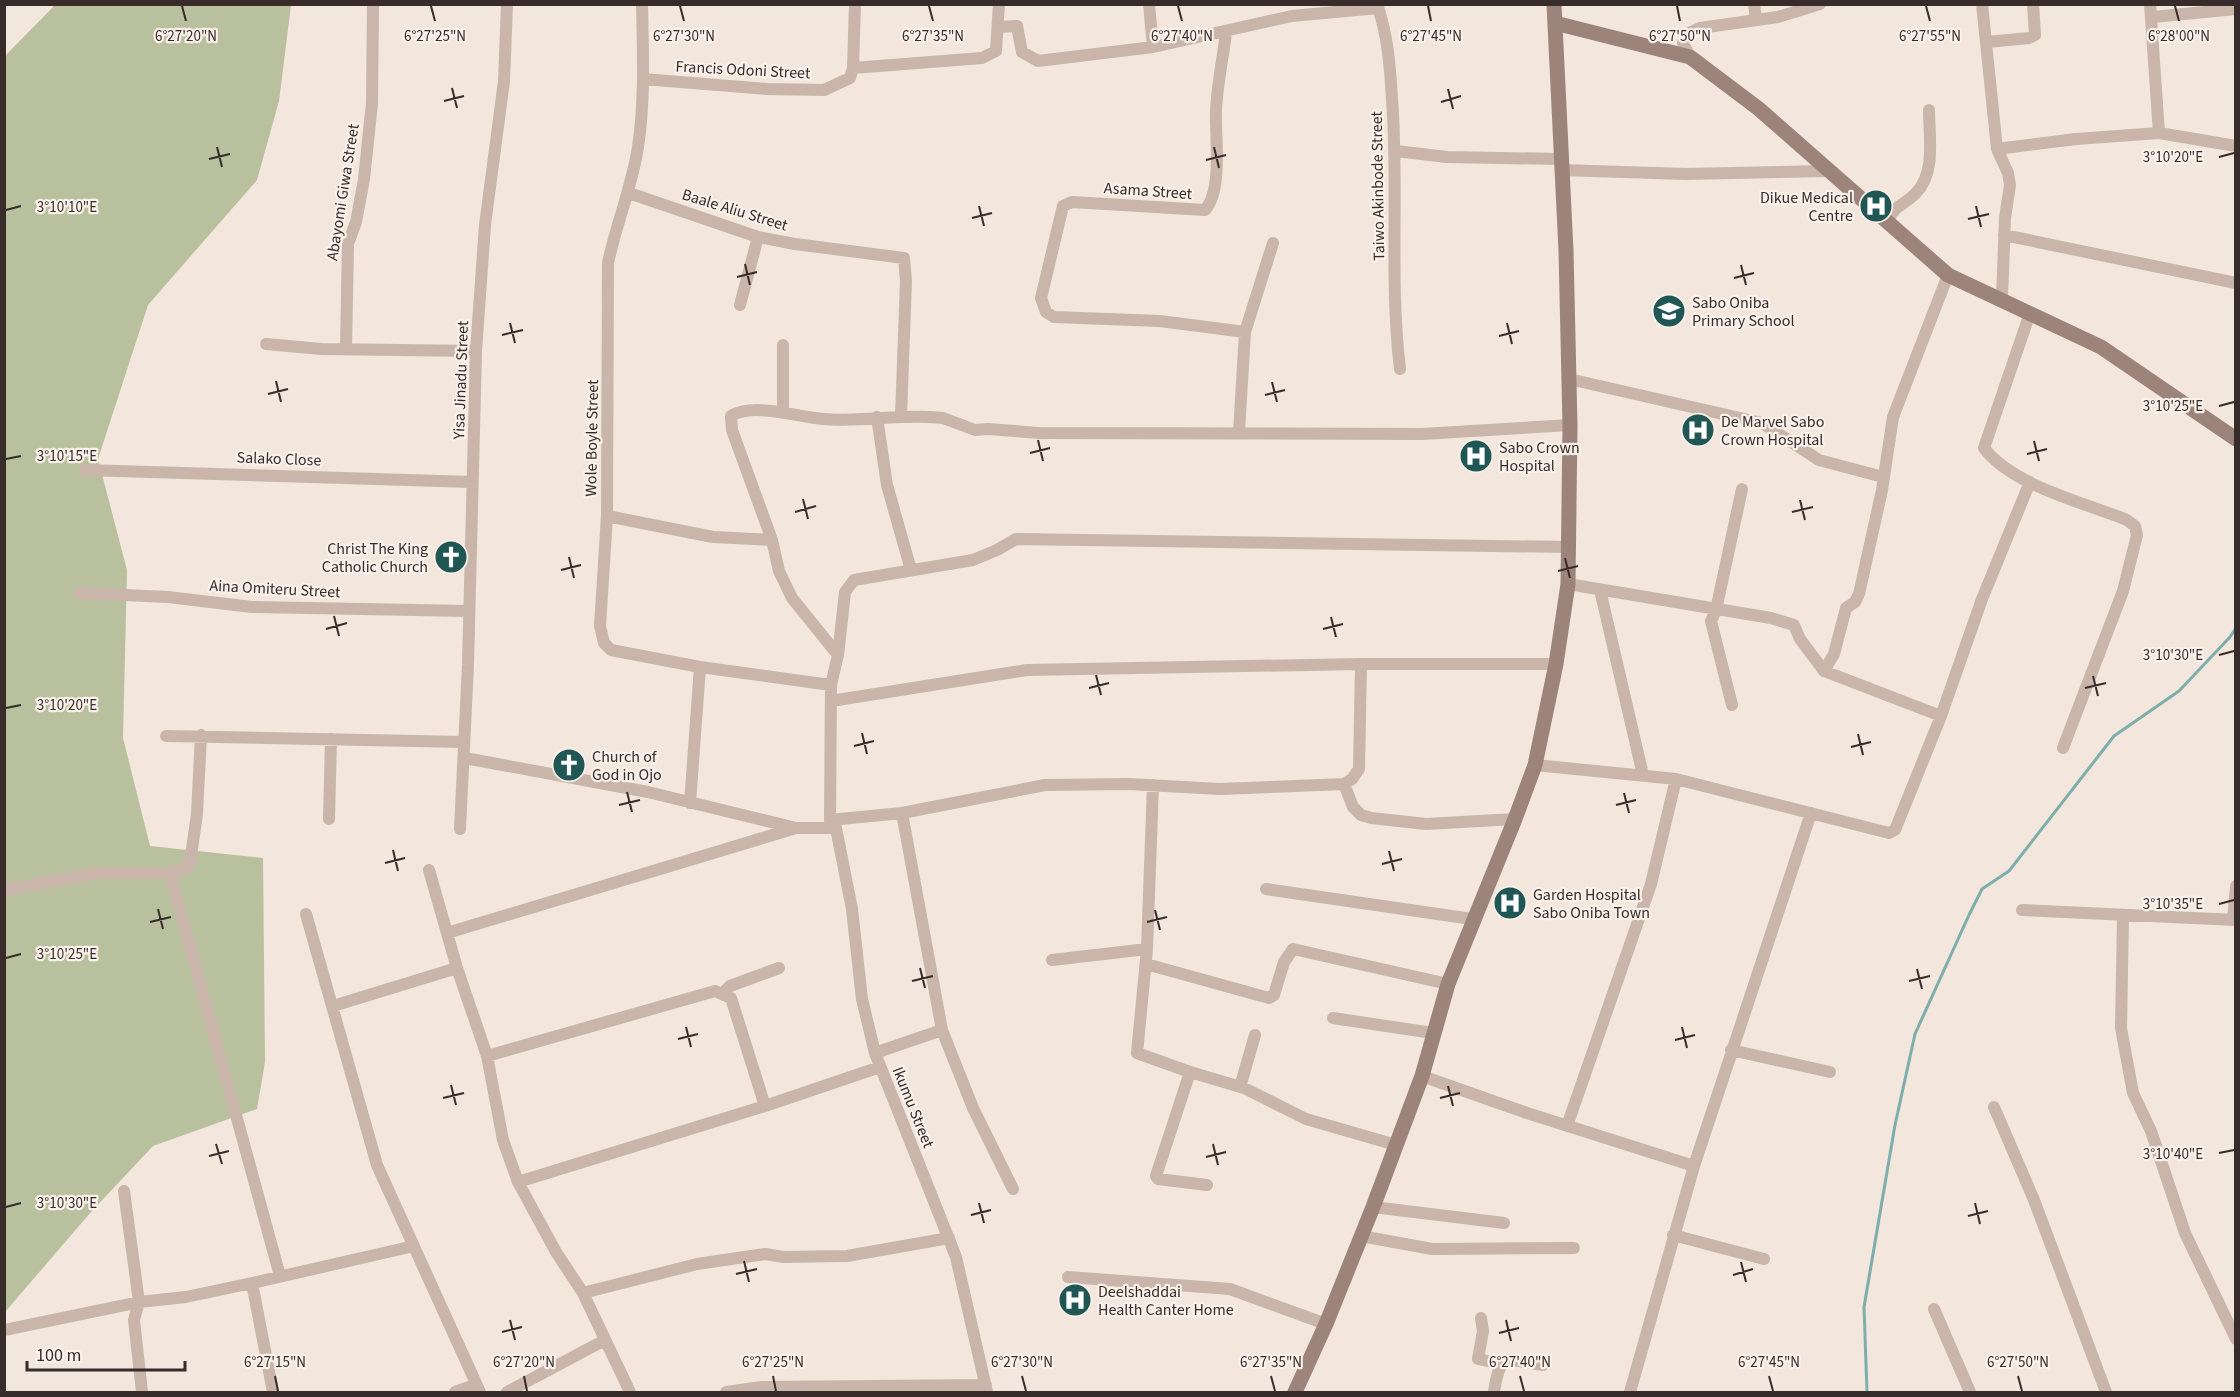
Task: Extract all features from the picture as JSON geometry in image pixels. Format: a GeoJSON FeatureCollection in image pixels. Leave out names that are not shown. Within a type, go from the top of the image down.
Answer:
{"type":"FeatureCollection","features":[{"type":"Feature","properties":{"kind":"main road"},"geometry":{"type":"LineString","coordinates":[[1295,1392],[1326,1324],[1373,1207],[1422,1076],[1448,984],[1472,919],[1515,819],[1534,765],[1556,664],[1568,584],[1570,425],[1566,251],[1560,165],[1554,4]]}},
{"type":"Feature","properties":{"kind":"main road"},"geometry":{"type":"LineString","coordinates":[[1555,22],[1690,57],[1759,109],[1948,275],[2002,298],[2102,347],[2235,439]]}},
{"type":"Feature","properties":{"kind":"street","name":"Abayomi Giwa Street"},"geometry":{"type":"LineString","coordinates":[[346,349],[348,244],[356,222],[364,179],[372,103],[373,4]]}},
{"type":"Feature","properties":{"kind":"street","name":"Yisa Jinadu Street"},"geometry":{"type":"LineString","coordinates":[[460,830],[465,758],[476,351],[485,225],[502,103],[507,4]]}},
{"type":"Feature","properties":{"kind":"street","name":"Wole Boyle Street"},"geometry":{"type":"LineString","coordinates":[[642,4],[643,79],[638,146],[629,192],[613,237],[608,263],[607,516],[600,627],[604,643],[611,650],[699,667],[831,685]]}},
{"type":"Feature","properties":{"kind":"street"},"geometry":{"type":"LineString","coordinates":[[855,4],[853,68],[975,59],[992,55],[996,51],[999,4]]}},
{"type":"Feature","properties":{"kind":"street"},"geometry":{"type":"LineString","coordinates":[[1149,4],[1153,47]]}},
{"type":"Feature","properties":{"kind":"street"},"geometry":{"type":"LineString","coordinates":[[1754,4],[1756,20]]}},
{"type":"Feature","properties":{"kind":"street"},"geometry":{"type":"LineString","coordinates":[[1690,57],[1683,43],[1689,33],[1700,28],[1756,20],[1820,4]]}},
{"type":"Feature","properties":{"kind":"street"},"geometry":{"type":"LineString","coordinates":[[1982,4],[1997,149],[2008,173],[2010,185],[2004,235],[2002,298]]}},
{"type":"Feature","properties":{"kind":"street"},"geometry":{"type":"LineString","coordinates":[[1987,42],[2029,38],[2035,34],[2033,4]]}},
{"type":"Feature","properties":{"kind":"street"},"geometry":{"type":"LineString","coordinates":[[999,25],[1017,26],[1022,52],[1038,61],[1153,47],[1226,33],[1292,16],[1377,6]]}},
{"type":"Feature","properties":{"kind":"street","name":"Taiwo Akinbode Street"},"geometry":{"type":"LineString","coordinates":[[1377,6],[1387,34],[1396,150],[1395,299],[1400,369]]}},
{"type":"Feature","properties":{"kind":"street"},"geometry":{"type":"LineString","coordinates":[[2159,133],[2151,11],[2235,9]]}},
{"type":"Feature","properties":{"kind":"street","name":"Asama Street"},"geometry":{"type":"LineString","coordinates":[[1226,33],[1216,109],[1217,166],[1210,204],[1205,210],[1072,202],[1063,206],[1041,298],[1046,312],[1054,316],[1160,321],[1245,332]]}},
{"type":"Feature","properties":{"kind":"street","name":"Francis Odoni Street"},"geometry":{"type":"LineString","coordinates":[[643,79],[767,89],[824,90],[850,78],[853,68]]}},
{"type":"Feature","properties":{"kind":"street"},"geometry":{"type":"LineString","coordinates":[[1887,223],[1893,209],[1906,201],[1925,182],[1929,168],[1929,110]]}},
{"type":"Feature","properties":{"kind":"street"},"geometry":{"type":"LineString","coordinates":[[1997,149],[2076,139],[2159,133],[2235,146]]}},
{"type":"Feature","properties":{"kind":"street"},"geometry":{"type":"LineString","coordinates":[[1396,150],[1447,157],[1686,174],[1828,171]]}},
{"type":"Feature","properties":{"kind":"street","name":"Baale Aliu Street"},"geometry":{"type":"LineString","coordinates":[[629,192],[758,237],[904,258],[906,281],[901,416]]}},
{"type":"Feature","properties":{"kind":"street"},"geometry":{"type":"LineString","coordinates":[[2004,235],[2235,283]]}},
{"type":"Feature","properties":{"kind":"street"},"geometry":{"type":"LineString","coordinates":[[740,305],[758,237]]}},
{"type":"Feature","properties":{"kind":"street"},"geometry":{"type":"LineString","coordinates":[[1239,432],[1245,332],[1273,243]]}},
{"type":"Feature","properties":{"kind":"street"},"geometry":{"type":"LineString","coordinates":[[1824,671],[1834,654],[1846,608],[1855,602],[1858,594],[1883,477],[1893,417],[1948,275]]}},
{"type":"Feature","properties":{"kind":"street"},"geometry":{"type":"LineString","coordinates":[[2030,313],[1984,448],[1990,456],[2030,482],[2127,520],[2135,526],[2137,535],[2123,591],[2063,747]]}},
{"type":"Feature","properties":{"kind":"street"},"geometry":{"type":"LineString","coordinates":[[267,344],[346,349],[476,351]]}},
{"type":"Feature","properties":{"kind":"street"},"geometry":{"type":"LineString","coordinates":[[783,345],[783,412]]}},
{"type":"Feature","properties":{"kind":"street"},"geometry":{"type":"LineString","coordinates":[[1569,379],[1762,423],[1819,460],[1883,477]]}},
{"type":"Feature","properties":{"kind":"street"},"geometry":{"type":"LineString","coordinates":[[838,655],[792,598],[779,572],[772,540],[732,430],[731,416],[740,411],[783,412],[824,419],[901,416],[943,418],[975,430],[1039,433],[1422,434],[1570,425]]}},
{"type":"Feature","properties":{"kind":"street"},"geometry":{"type":"LineString","coordinates":[[877,417],[887,485],[911,570],[973,560],[1009,542],[1027,538],[1569,547]]}},
{"type":"Feature","properties":{"kind":"street","name":"Salako Close"},"geometry":{"type":"LineString","coordinates":[[85,470],[472,482]]}},
{"type":"Feature","properties":{"kind":"street"},"geometry":{"type":"LineString","coordinates":[[1534,765],[1676,779],[1883,833],[1895,830],[1941,716],[1982,599],[2030,482]]}},
{"type":"Feature","properties":{"kind":"street"},"geometry":{"type":"LineString","coordinates":[[1732,705],[1711,621],[1716,610],[1742,489]]}},
{"type":"Feature","properties":{"kind":"street"},"geometry":{"type":"LineString","coordinates":[[607,516],[713,537],[772,540]]}},
{"type":"Feature","properties":{"kind":"street","name":"Ikumu Street"},"geometry":{"type":"LineString","coordinates":[[911,570],[854,580],[845,592],[838,655],[831,685],[833,824],[852,909],[862,999],[875,1053],[949,1238],[987,1389]]}},
{"type":"Feature","properties":{"kind":"street"},"geometry":{"type":"LineString","coordinates":[[1568,584],[1771,618],[1794,625],[1800,639],[1824,671],[1941,716]]}},
{"type":"Feature","properties":{"kind":"street"},"geometry":{"type":"LineString","coordinates":[[1600,590],[1642,775]]}},
{"type":"Feature","properties":{"kind":"street","name":"Aina Omiteru Street"},"geometry":{"type":"LineString","coordinates":[[80,593],[168,597],[252,607],[469,611]]}},
{"type":"Feature","properties":{"kind":"street"},"geometry":{"type":"LineString","coordinates":[[447,933],[796,828],[902,813],[1045,785],[1152,785],[1220,789],[1344,784],[1352,779],[1359,769],[1361,664]]}},
{"type":"Feature","properties":{"kind":"street"},"geometry":{"type":"LineString","coordinates":[[831,701],[1027,670],[1361,664],[1556,664]]}},
{"type":"Feature","properties":{"kind":"street"},"geometry":{"type":"LineString","coordinates":[[690,803],[699,667]]}},
{"type":"Feature","properties":{"kind":"street"},"geometry":{"type":"LineString","coordinates":[[4,890],[97,873],[170,873],[185,868],[190,863],[197,814],[201,735]]}},
{"type":"Feature","properties":{"kind":"street"},"geometry":{"type":"LineString","coordinates":[[166,736],[464,742]]}},
{"type":"Feature","properties":{"kind":"street"},"geometry":{"type":"LineString","coordinates":[[329,819],[331,739]]}},
{"type":"Feature","properties":{"kind":"street"},"geometry":{"type":"LineString","coordinates":[[465,758],[648,792],[796,828]]}},
{"type":"Feature","properties":{"kind":"street"},"geometry":{"type":"LineString","coordinates":[[1567,1126],[1651,884],[1676,779]]}},
{"type":"Feature","properties":{"kind":"street"},"geometry":{"type":"LineString","coordinates":[[1344,784],[1353,807],[1361,815],[1371,818],[1426,824],[1515,819]]}},
{"type":"Feature","properties":{"kind":"street"},"geometry":{"type":"LineString","coordinates":[[1152,785],[1147,949],[1137,1053],[1240,1087],[1306,1119],[1396,1144]]}},
{"type":"Feature","properties":{"kind":"street"},"geometry":{"type":"LineString","coordinates":[[902,813],[942,1030],[973,1108],[1013,1189]]}},
{"type":"Feature","properties":{"kind":"street"},"geometry":{"type":"LineString","coordinates":[[1630,1392],[1694,1166],[1811,813]]}},
{"type":"Feature","properties":{"kind":"street"},"geometry":{"type":"LineString","coordinates":[[429,870],[456,968],[487,1056],[503,1140],[518,1182],[556,1252],[583,1293],[630,1392]]}},
{"type":"Feature","properties":{"kind":"street"},"geometry":{"type":"LineString","coordinates":[[170,873],[280,1276]]}},
{"type":"Feature","properties":{"kind":"street"},"geometry":{"type":"LineString","coordinates":[[2022,910],[2234,920],[2235,886]]}},
{"type":"Feature","properties":{"kind":"street"},"geometry":{"type":"LineString","coordinates":[[1266,889],[1472,919]]}},
{"type":"Feature","properties":{"kind":"street"},"geometry":{"type":"LineString","coordinates":[[306,914],[377,1165],[478,1389],[455,1392]]}},
{"type":"Feature","properties":{"kind":"street"},"geometry":{"type":"LineString","coordinates":[[2123,915],[2121,1028],[2133,1093],[2151,1131],[2185,1233],[2235,1339]]}},
{"type":"Feature","properties":{"kind":"street"},"geometry":{"type":"LineString","coordinates":[[1053,960],[1147,949]]}},
{"type":"Feature","properties":{"kind":"street"},"geometry":{"type":"LineString","coordinates":[[1146,964],[1269,998],[1274,995],[1284,962],[1293,949],[1448,984]]}},
{"type":"Feature","properties":{"kind":"street"},"geometry":{"type":"LineString","coordinates":[[333,1006],[456,968]]}},
{"type":"Feature","properties":{"kind":"street"},"geometry":{"type":"LineString","coordinates":[[723,993],[730,986],[779,968]]}},
{"type":"Feature","properties":{"kind":"street"},"geometry":{"type":"LineString","coordinates":[[487,1056],[715,992],[723,993],[731,998],[765,1106]]}},
{"type":"Feature","properties":{"kind":"street"},"geometry":{"type":"LineString","coordinates":[[1333,1018],[1433,1033]]}},
{"type":"Feature","properties":{"kind":"street"},"geometry":{"type":"LineString","coordinates":[[875,1053],[942,1030]]}},
{"type":"Feature","properties":{"kind":"street"},"geometry":{"type":"LineString","coordinates":[[1240,1087],[1255,1035]]}},
{"type":"Feature","properties":{"kind":"street"},"geometry":{"type":"LineString","coordinates":[[1731,1050],[1830,1072]]}},
{"type":"Feature","properties":{"kind":"street"},"geometry":{"type":"LineString","coordinates":[[518,1182],[765,1106],[880,1067]]}},
{"type":"Feature","properties":{"kind":"street"},"geometry":{"type":"LineString","coordinates":[[1190,1072],[1156,1176],[1158,1179],[1207,1185]]}},
{"type":"Feature","properties":{"kind":"street"},"geometry":{"type":"LineString","coordinates":[[1422,1076],[1567,1126],[1694,1166]]}},
{"type":"Feature","properties":{"kind":"street"},"geometry":{"type":"LineString","coordinates":[[1994,1107],[2034,1200],[2106,1392]]}},
{"type":"Feature","properties":{"kind":"street"},"geometry":{"type":"LineString","coordinates":[[124,1191],[139,1302],[134,1320],[142,1392]]}},
{"type":"Feature","properties":{"kind":"street"},"geometry":{"type":"LineString","coordinates":[[1373,1207],[1504,1223]]}},
{"type":"Feature","properties":{"kind":"street"},"geometry":{"type":"LineString","coordinates":[[1673,1235],[1764,1259]]}},
{"type":"Feature","properties":{"kind":"street"},"geometry":{"type":"LineString","coordinates":[[1361,1236],[1432,1249],[1574,1248]]}},
{"type":"Feature","properties":{"kind":"street"},"geometry":{"type":"LineString","coordinates":[[583,1293],[697,1264],[765,1254],[784,1257],[847,1256],[949,1238]]}},
{"type":"Feature","properties":{"kind":"street"},"geometry":{"type":"LineString","coordinates":[[4,1330],[139,1302],[186,1297],[414,1246]]}},
{"type":"Feature","properties":{"kind":"street"},"geometry":{"type":"LineString","coordinates":[[1068,1277],[1230,1288],[1326,1324]]}},
{"type":"Feature","properties":{"kind":"street"},"geometry":{"type":"LineString","coordinates":[[252,1283],[273,1392]]}},
{"type":"Feature","properties":{"kind":"street"},"geometry":{"type":"LineString","coordinates":[[1934,1310],[1970,1392]]}},
{"type":"Feature","properties":{"kind":"street"},"geometry":{"type":"LineString","coordinates":[[1481,1318],[1483,1331],[1478,1359],[1502,1364]]}},
{"type":"Feature","properties":{"kind":"street"},"geometry":{"type":"LineString","coordinates":[[507,1392],[605,1340]]}},
{"type":"Feature","properties":{"kind":"street"},"geometry":{"type":"LineString","coordinates":[[1494,1392],[1496,1373],[1502,1364],[1509,1360],[1543,1365]]}},
{"type":"Feature","properties":{"kind":"street"},"geometry":{"type":"LineString","coordinates":[[726,1392],[762,1387],[987,1389]]}},
{"type":"Feature","properties":{"kind":"green space"},"geometry":{"type":"Polygon","coordinates":[[[55,5],[291,5],[279,101],[257,180],[148,305],[98,459],[127,570],[123,738],[150,846],[263,858],[265,1062],[257,1109],[153,1146],[91,1212],[5,1312],[5,56],[55,5]]]}},
{"type":"Feature","properties":{"kind":"waterway"},"geometry":{"type":"LineString","coordinates":[[1867,1392],[1864,1307],[1895,1125],[1915,1034],[1969,915],[1982,889],[2009,871],[2114,736],[2179,691],[2236,628]]}},
{"type":"Feature","properties":{"kind":"place","name":"Dikue Medical Centre"},"geometry":{"type":"Point","coordinates":[1876,206]}},
{"type":"Feature","properties":{"kind":"place","name":"Sabo Oniba Primary School"},"geometry":{"type":"Point","coordinates":[1669,311]}},
{"type":"Feature","properties":{"kind":"place","name":"De Marvel Sabo Crown Hospital"},"geometry":{"type":"Point","coordinates":[1698,430]}},
{"type":"Feature","properties":{"kind":"place","name":"Sabo Crown Hospital"},"geometry":{"type":"Point","coordinates":[1476,456]}},
{"type":"Feature","properties":{"kind":"place","name":"Christ The King Catholic Church"},"geometry":{"type":"Point","coordinates":[451,557]}},
{"type":"Feature","properties":{"kind":"place","name":"Church of God in Ojo"},"geometry":{"type":"Point","coordinates":[569,765]}},
{"type":"Feature","properties":{"kind":"place","name":"Garden Hospital Sabo Oniba Town"},"geometry":{"type":"Point","coordinates":[1510,903]}},
{"type":"Feature","properties":{"kind":"place","name":"Deelshaddai Health Canter Home"},"geometry":{"type":"Point","coordinates":[1075,1300]}}]}
